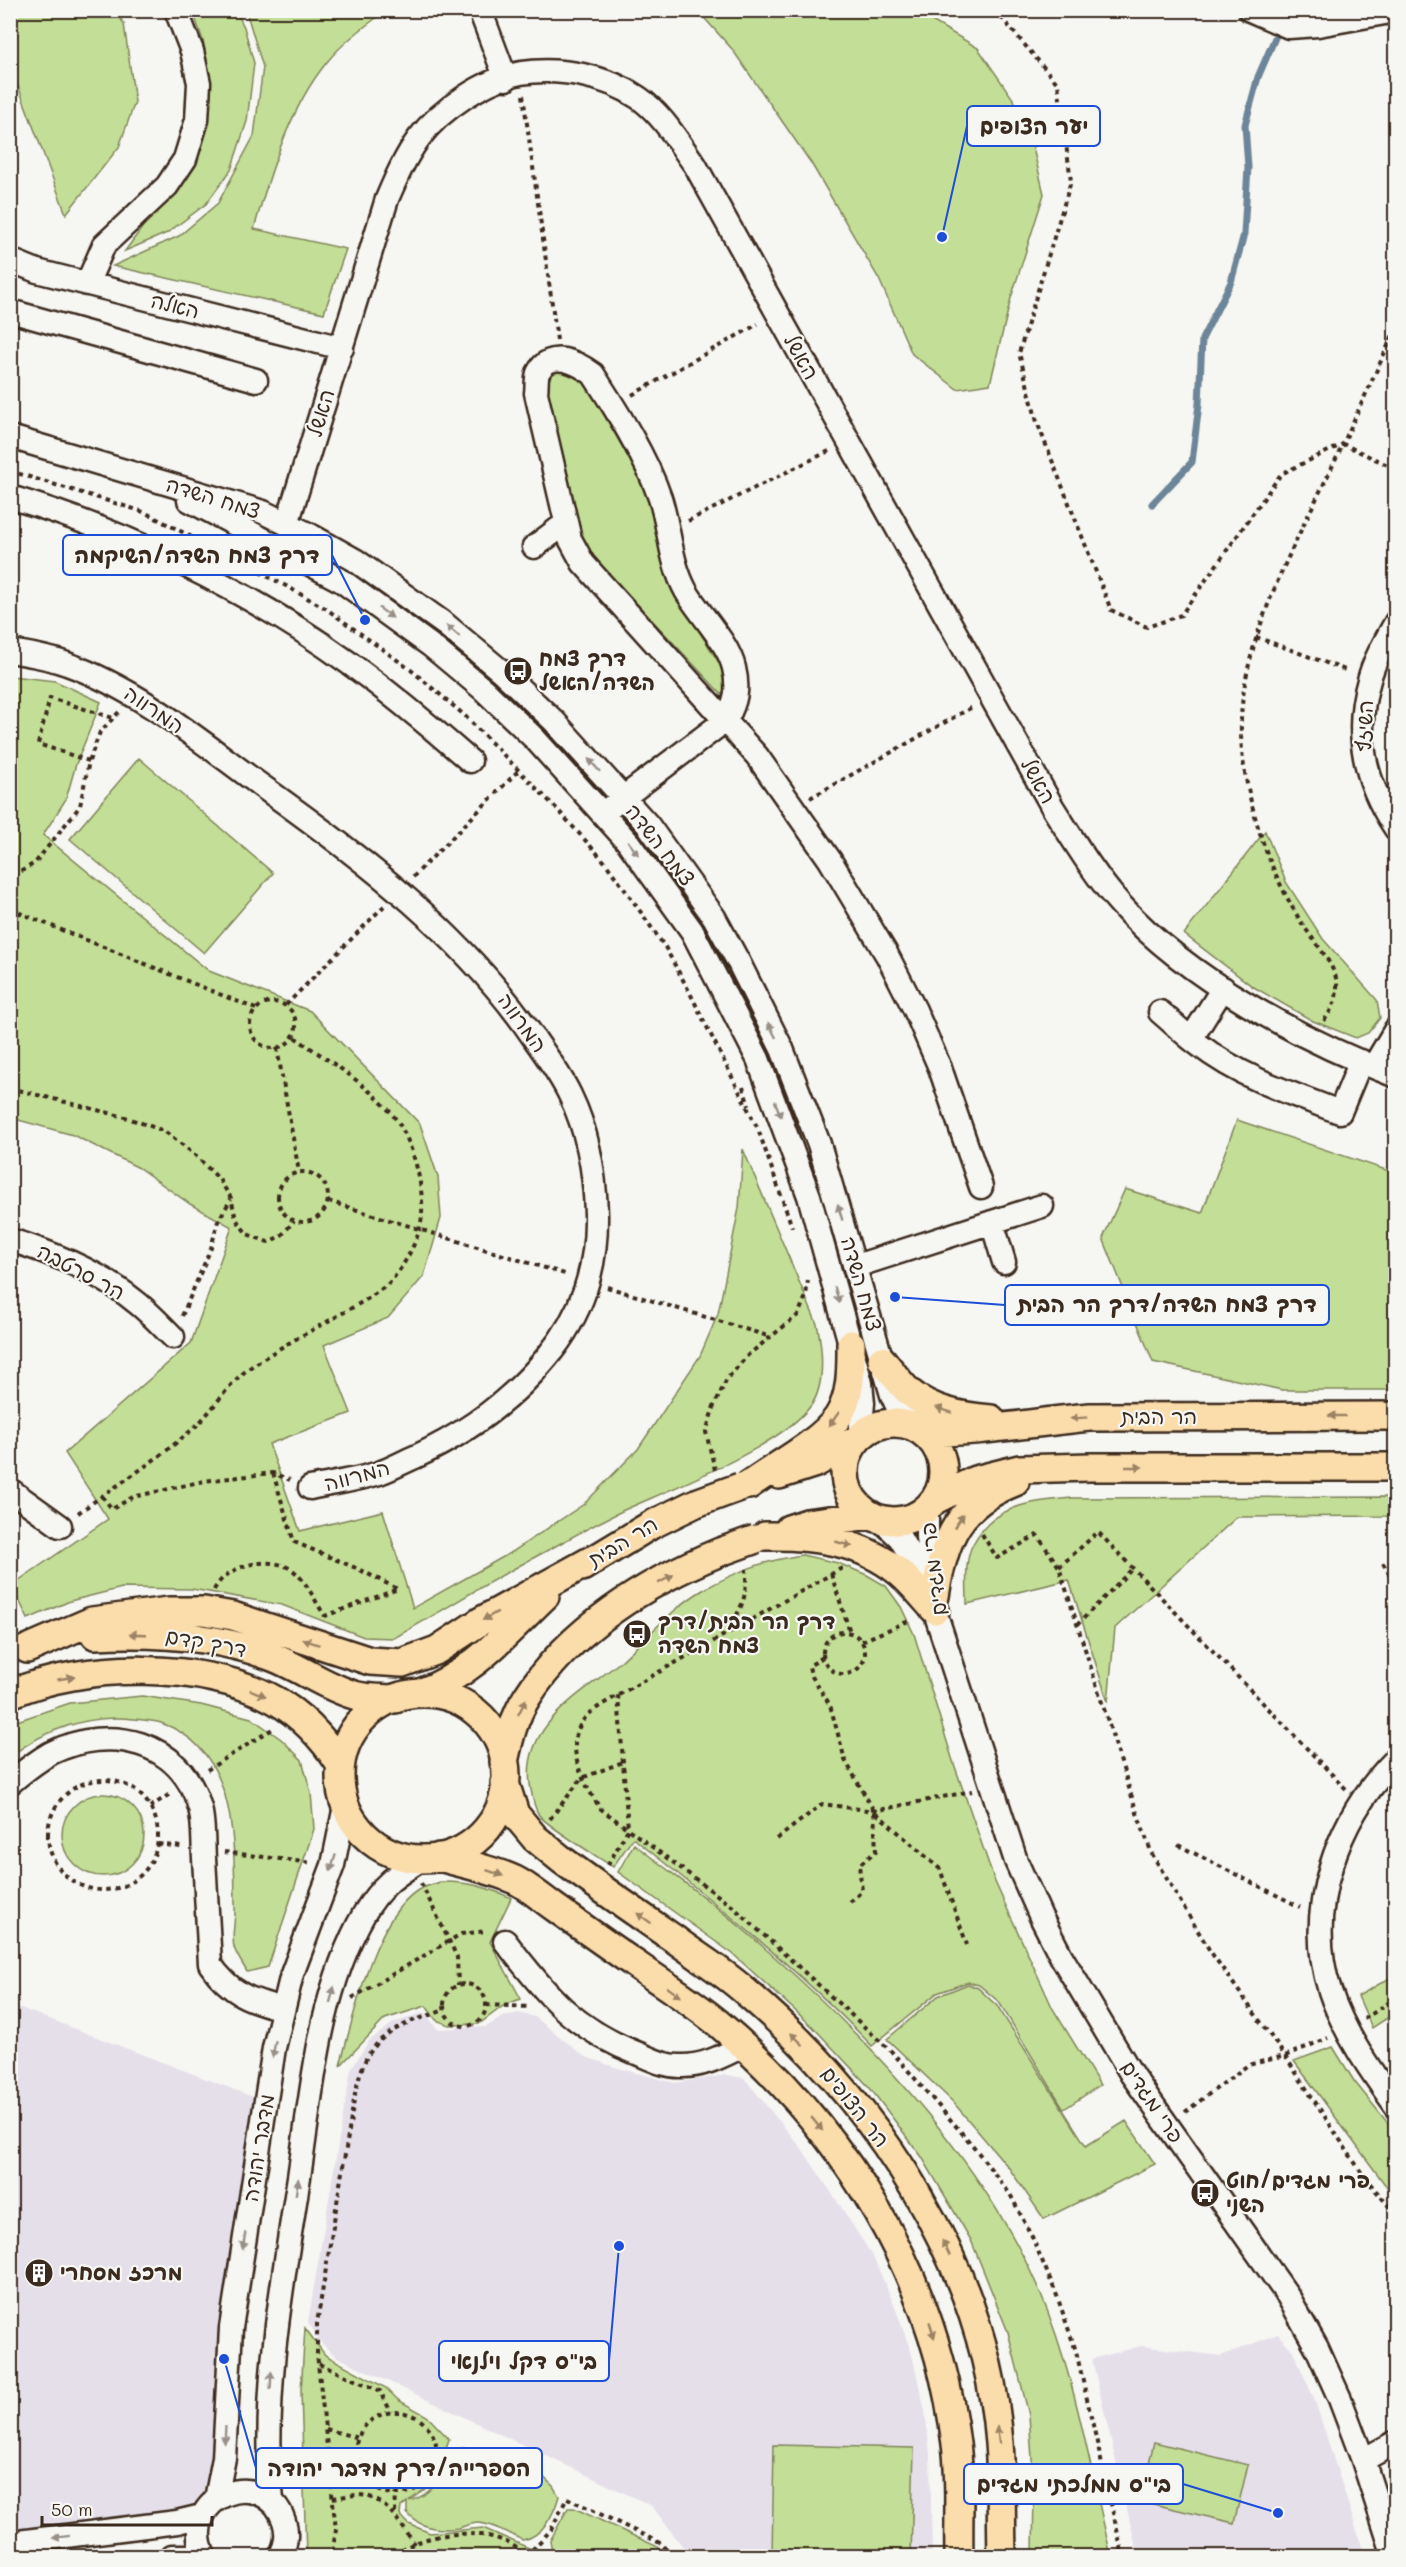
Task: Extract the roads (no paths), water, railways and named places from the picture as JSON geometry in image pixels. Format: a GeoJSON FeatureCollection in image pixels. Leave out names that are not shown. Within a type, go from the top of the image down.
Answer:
{"type":"FeatureCollection","features":[{"type":"Feature","properties":{"kind":"main road"},"geometry":{"type":"LineString","coordinates":[[735,1483],[824,1432],[838,1417],[850,1383],[851,1344]]}},
{"type":"Feature","properties":{"kind":"main road"},"geometry":{"type":"LineString","coordinates":[[882,1360],[910,1392],[941,1410],[980,1418],[1043,1421]]}},
{"type":"Feature","properties":{"kind":"main road","name":"הר הבית"},"geometry":{"type":"LineString","coordinates":[[918,1429],[977,1431],[1043,1421],[1090,1417],[1395,1416]]}},
{"type":"Feature","properties":{"kind":"main road"},"geometry":{"type":"LineString","coordinates":[[875,1517],[853,1498],[846,1483],[845,1465],[848,1454],[858,1438],[869,1429],[885,1423],[895,1422],[918,1429],[938,1448],[943,1467],[942,1484],[931,1503]]}},
{"type":"Feature","properties":{"kind":"main road","name":"הר הבית"},"geometry":{"type":"LineString","coordinates":[[407,1696],[445,1684],[463,1672],[489,1651],[548,1592],[597,1557],[651,1525],[735,1483],[816,1463],[858,1438]]}},
{"type":"Feature","properties":{"kind":"main road"},"geometry":{"type":"LineString","coordinates":[[937,1612],[938,1572],[950,1537],[967,1510],[997,1489],[1066,1467]]}},
{"type":"Feature","properties":{"kind":"main road"},"geometry":{"type":"LineString","coordinates":[[505,1772],[495,1736],[474,1711],[447,1698],[407,1696],[385,1702],[361,1720],[345,1747],[340,1764],[340,1783],[345,1806],[362,1832],[382,1849],[424,1860],[464,1848],[479,1837],[493,1820],[503,1796],[512,1728],[526,1698],[553,1664],[584,1633],[649,1588],[720,1552],[807,1523],[875,1517],[907,1519],[931,1503],[975,1480],[1019,1469],[1395,1467]]}},
{"type":"Feature","properties":{"kind":"main road"},"geometry":{"type":"LineString","coordinates":[[761,1537],[795,1536],[820,1539],[844,1543],[869,1553],[901,1574],[937,1612]]}},
{"type":"Feature","properties":{"kind":"main road"},"geometry":{"type":"LineString","coordinates":[[19,1651],[92,1621],[169,1611],[204,1611],[233,1616],[370,1661],[402,1663],[419,1659],[437,1650],[481,1621],[597,1557]]}},
{"type":"Feature","properties":{"kind":"main road","name":"דרך קדם"},"geometry":{"type":"LineString","coordinates":[[19,1651],[48,1643],[99,1635],[137,1634],[201,1639],[238,1645],[270,1656],[352,1695],[368,1698],[407,1696]]}},
{"type":"Feature","properties":{"kind":"main road","name":"דרך קדם"},"geometry":{"type":"LineString","coordinates":[[10,1694],[57,1679],[93,1673],[163,1672],[228,1682],[266,1696],[295,1715],[326,1742],[340,1764]]}},
{"type":"Feature","properties":{"kind":"main road","name":"הר הצופים"},"geometry":{"type":"LineString","coordinates":[[505,1772],[515,1814],[535,1838],[736,1984],[777,2020],[832,2075],[862,2112],[915,2191],[948,2253],[967,2298],[982,2348],[999,2443],[1002,2556]]}},
{"type":"Feature","properties":{"kind":"main road","name":"הר הצופים"},"geometry":{"type":"LineString","coordinates":[[424,1860],[516,1881],[718,2023],[774,2075],[828,2138],[856,2177],[909,2271],[927,2312],[941,2359],[957,2446],[959,2556]]}},
{"type":"Feature","properties":{"kind":"street"},"geometry":{"type":"LineString","coordinates":[[87,284],[105,245],[167,186],[184,159],[197,120],[200,83],[192,51],[176,10]]}},
{"type":"Feature","properties":{"kind":"street"},"geometry":{"type":"LineString","coordinates":[[480,10],[513,76]]}},
{"type":"Feature","properties":{"kind":"street"},"geometry":{"type":"LineString","coordinates":[[1250,10],[1289,27],[1329,24],[1395,10]]}},
{"type":"Feature","properties":{"kind":"street","name":"האשל"},"geometry":{"type":"LineString","coordinates":[[288,524],[387,199],[405,159],[420,137],[444,112],[472,93],[513,76],[584,75],[615,85],[639,99],[661,118],[695,165],[1072,839],[1121,905],[1159,942],[1197,973],[1312,1040],[1395,1076]]}},
{"type":"Feature","properties":{"kind":"street","name":"האלה"},"geometry":{"type":"LineString","coordinates":[[10,260],[37,271],[342,348]]}},
{"type":"Feature","properties":{"kind":"street"},"geometry":{"type":"LineString","coordinates":[[10,312],[256,380]]}},
{"type":"Feature","properties":{"kind":"street"},"geometry":{"type":"LineString","coordinates":[[603,813],[726,720],[736,701],[737,683],[734,664],[686,590],[675,564],[654,479],[593,374],[578,363],[560,358],[548,362],[538,373],[536,393],[570,539],[583,563],[726,720],[757,756],[794,807],[858,905],[915,1010],[940,1068],[981,1187]]}},
{"type":"Feature","properties":{"kind":"street","name":"צמח השדה"},"geometry":{"type":"LineString","coordinates":[[10,437],[263,512],[288,524],[355,560],[446,625],[501,671],[554,721],[648,825],[714,917],[739,963],[782,1049],[819,1144],[892,1395],[900,1410],[918,1429]]}},
{"type":"Feature","properties":{"kind":"street","name":"צמח השדה"},"geometry":{"type":"LineString","coordinates":[[153,480],[342,581],[430,645],[484,690],[535,738],[628,842],[692,931],[758,1059],[805,1185],[851,1344],[861,1383],[863,1403],[858,1438]]}},
{"type":"Feature","properties":{"kind":"street"},"geometry":{"type":"LineString","coordinates":[[10,497],[128,538],[258,606],[349,663],[470,761]]}},
{"type":"Feature","properties":{"kind":"street"},"geometry":{"type":"LineString","coordinates":[[534,548],[566,523]]}},
{"type":"Feature","properties":{"kind":"street","name":"השיזף"},"geometry":{"type":"LineString","coordinates":[[1395,621],[1369,679],[1363,713],[1363,759],[1382,808],[1395,829]]}},
{"type":"Feature","properties":{"kind":"street","name":"המרווה"},"geometry":{"type":"LineString","coordinates":[[10,651],[65,663],[134,696],[309,819],[371,867],[453,942],[517,1012],[570,1095],[585,1135],[593,1170],[596,1231],[590,1282],[573,1320],[556,1346],[531,1378],[498,1408],[463,1432],[381,1472],[310,1488]]}},
{"type":"Feature","properties":{"kind":"street"},"geometry":{"type":"LineString","coordinates":[[1191,1039],[1223,988]]}},
{"type":"Feature","properties":{"kind":"street"},"geometry":{"type":"LineString","coordinates":[[1160,1012],[1191,1039],[1236,1068],[1287,1092],[1340,1112],[1367,1064],[1395,1029]]}},
{"type":"Feature","properties":{"kind":"street"},"geometry":{"type":"LineString","coordinates":[[856,1266],[1042,1206]]}},
{"type":"Feature","properties":{"kind":"street"},"geometry":{"type":"LineString","coordinates":[[992,1222],[1004,1262]]}},
{"type":"Feature","properties":{"kind":"street","name":"הר סרטבה"},"geometry":{"type":"LineString","coordinates":[[10,1240],[32,1246],[105,1282],[134,1300],[173,1336]]}},
{"type":"Feature","properties":{"kind":"street"},"geometry":{"type":"LineString","coordinates":[[10,1490],[60,1526]]}},
{"type":"Feature","properties":{"kind":"street","name":"פרי מגדים"},"geometry":{"type":"LineString","coordinates":[[931,1503],[927,1537],[937,1612]]}},
{"type":"Feature","properties":{"kind":"street","name":"פרי מגדים"},"geometry":{"type":"LineString","coordinates":[[875,1517],[900,1538],[918,1567],[937,1612],[1016,1861],[1061,1956],[1132,2074],[1288,2296],[1317,2348],[1340,2399],[1363,2460],[1394,2556]]}},
{"type":"Feature","properties":{"kind":"street"},"geometry":{"type":"LineString","coordinates":[[10,1783],[52,1753],[81,1743],[105,1739],[136,1742],[158,1750],[175,1763],[189,1782],[200,1809],[210,1964],[220,1979],[235,1992],[250,2001],[283,2009]]}},
{"type":"Feature","properties":{"kind":"street"},"geometry":{"type":"LineString","coordinates":[[1395,1759],[1369,1788],[1333,1856],[1324,1887],[1322,1918],[1323,1954],[1329,1989],[1347,2031],[1368,2068],[1395,2106]]}},
{"type":"Feature","properties":{"kind":"street","name":"מדבר יהודה"},"geometry":{"type":"LineString","coordinates":[[204,2556],[199,2541],[199,2526],[209,2508],[224,2458],[231,2328],[272,2059],[283,2009],[302,1944],[333,1865],[345,1806]]}},
{"type":"Feature","properties":{"kind":"street","name":"מדבר יהודה"},"geometry":{"type":"LineString","coordinates":[[272,2501],[268,2461],[275,2334],[317,2057],[328,2010],[344,1959],[364,1913],[386,1882],[424,1860]]}},
{"type":"Feature","properties":{"kind":"street"},"geometry":{"type":"LineString","coordinates":[[505,1941],[537,1983],[561,2007],[593,2033],[623,2048],[664,2064],[681,2067],[700,2064],[743,2046]]}},
{"type":"Feature","properties":{"kind":"street"},"geometry":{"type":"LineString","coordinates":[[1363,2460],[1395,2442]]}},
{"type":"Feature","properties":{"kind":"street"},"geometry":{"type":"LineString","coordinates":[[10,2543],[177,2522],[209,2508],[238,2490],[258,2493],[272,2501],[281,2513],[286,2528],[281,2555]]}},
{"type":"Feature","properties":{"kind":"street"},"geometry":{"type":"LineString","coordinates":[[172,2556],[191,2556]]}},
{"type":"Feature","properties":{"kind":"waterway"},"geometry":{"type":"LineString","coordinates":[[1152,504],[1192,462],[1199,404],[1202,339],[1231,282],[1244,234],[1248,167],[1245,125],[1258,77],[1287,10]]}},
{"type":"Feature","properties":{"kind":"place","name":"יער הצופים"},"geometry":{"type":"Point","coordinates":[942,237]}},
{"type":"Feature","properties":{"kind":"place","name":"דרך צמח השדה/השיקמה"},"geometry":{"type":"Point","coordinates":[365,620]}},
{"type":"Feature","properties":{"kind":"place","name":"דרך צמח השדה/האשל"},"geometry":{"type":"Point","coordinates":[518,671]}},
{"type":"Feature","properties":{"kind":"place","name":"דרך צמח השדה/דרך הר הבית"},"geometry":{"type":"Point","coordinates":[895,1297]}},
{"type":"Feature","properties":{"kind":"place","name":"דרך הר הבית/דרך צמח השדה"},"geometry":{"type":"Point","coordinates":[637,1634]}},
{"type":"Feature","properties":{"kind":"place","name":"פרי מגדים/חוט השני"},"geometry":{"type":"Point","coordinates":[1205,2193]}},
{"type":"Feature","properties":{"kind":"place","name":"בי\"ס דקל וילנאי"},"geometry":{"type":"Point","coordinates":[619,2246]}},
{"type":"Feature","properties":{"kind":"place","name":"מרכז מסחרי"},"geometry":{"type":"Point","coordinates":[39,2273]}},
{"type":"Feature","properties":{"kind":"place","name":"הספרייה/דרך מדבר יהודה"},"geometry":{"type":"Point","coordinates":[224,2359]}},
{"type":"Feature","properties":{"kind":"place","name":"בי\"ס ממלכתי מגדים"},"geometry":{"type":"Point","coordinates":[1278,2513]}}]}
